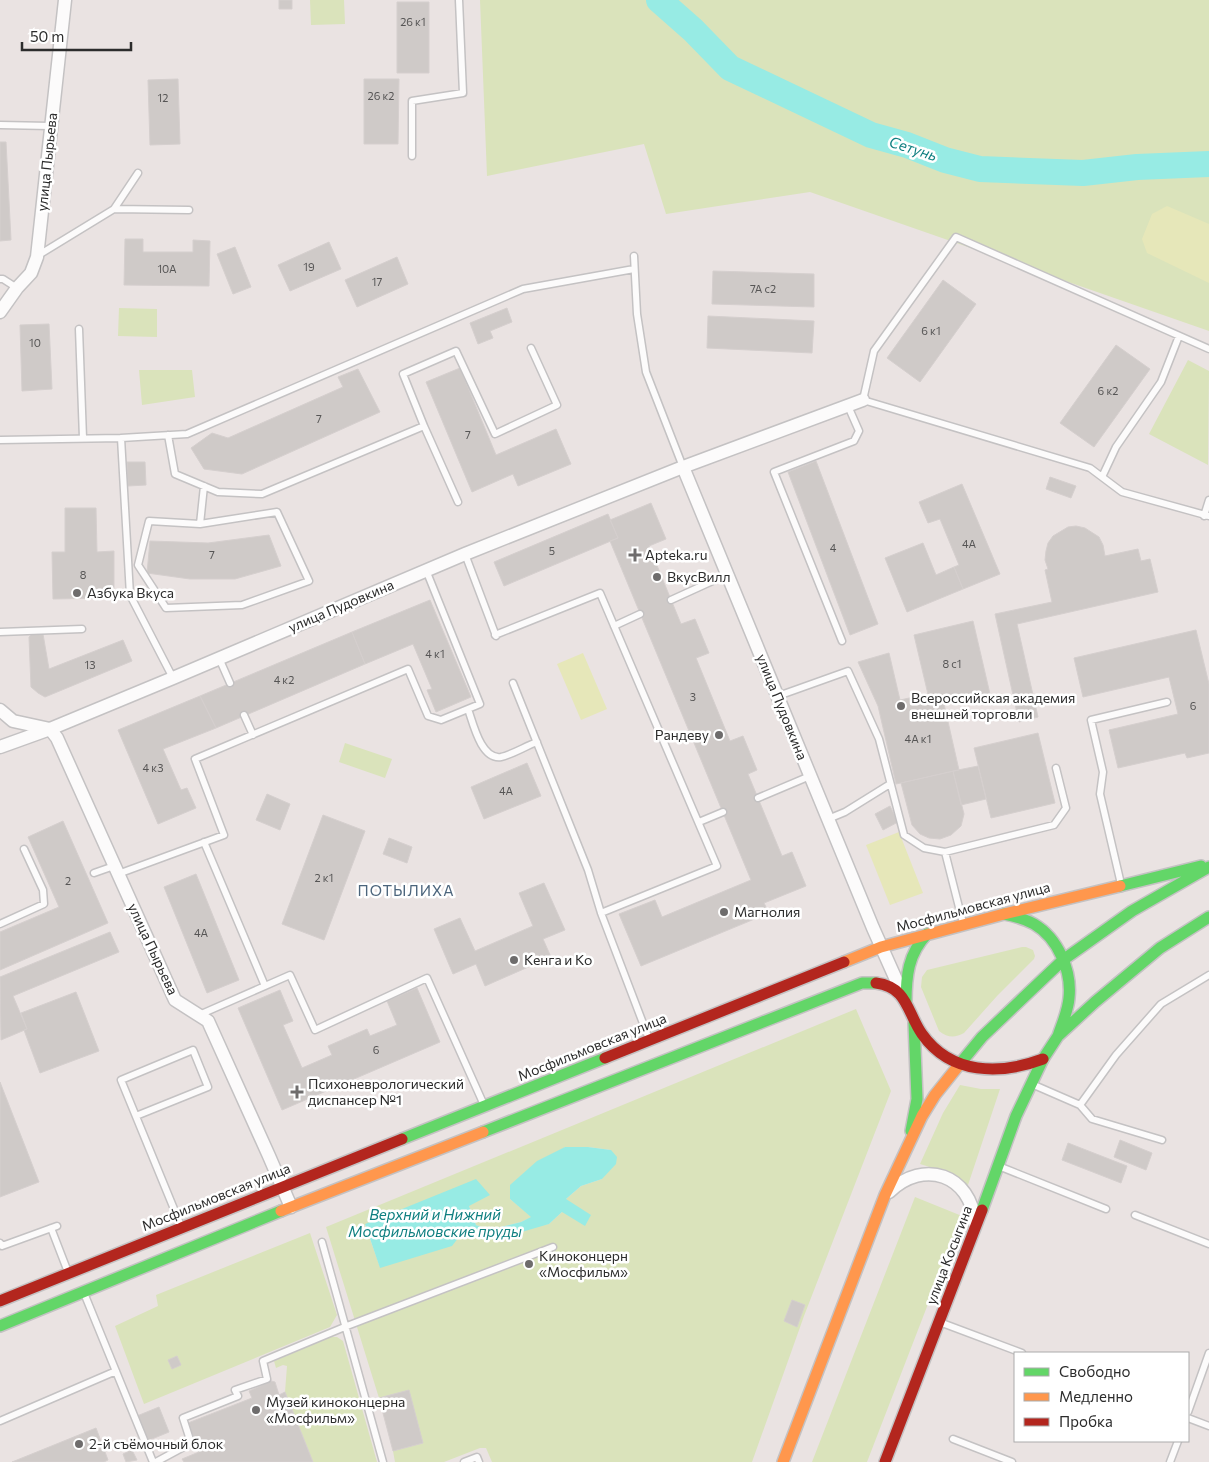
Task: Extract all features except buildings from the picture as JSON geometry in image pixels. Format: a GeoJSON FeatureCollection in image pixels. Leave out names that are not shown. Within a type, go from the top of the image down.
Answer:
{"type":"FeatureCollection","features":[{"type":"Feature","properties":{"kind":"main road","name":"Мосфильмовская улица"},"geometry":{"type":"LineString","coordinates":[[0,1301],[881,947],[963,924],[1209,866]]}},
{"type":"Feature","properties":{"kind":"main road"},"geometry":{"type":"LineString","coordinates":[[783,1462],[885,1195],[922,1116],[935,1095],[982,1036],[1063,960],[1132,911],[1209,866]]}},
{"type":"Feature","properties":{"kind":"main road","name":"улица Косыгина"},"geometry":{"type":"LineString","coordinates":[[1004,914],[1022,918],[1040,929],[1056,947],[1063,960],[1068,979],[1069,997],[1058,1036]]}},
{"type":"Feature","properties":{"kind":"main road","name":"улица Косыгина"},"geometry":{"type":"LineString","coordinates":[[884,1462],[976,1228],[1016,1116],[1043,1059],[1058,1036],[1095,1002],[1160,948],[1209,917]]}},
{"type":"Feature","properties":{"kind":"main road"},"geometry":{"type":"LineString","coordinates":[[906,1003],[910,959],[918,943],[927,934]]}},
{"type":"Feature","properties":{"kind":"main road"},"geometry":{"type":"LineString","coordinates":[[0,1326],[291,1208],[862,983],[884,984],[895,990],[906,1003],[914,1022],[930,1046],[939,1054],[959,1064],[979,1069],[1001,1070],[1029,1065],[1043,1059]]}},
{"type":"Feature","properties":{"kind":"main road"},"geometry":{"type":"LineString","coordinates":[[910,1140],[917,1099],[914,1022]]}},
{"type":"Feature","properties":{"kind":"street","name":"улица Пырьева"},"geometry":{"type":"LineString","coordinates":[[0,312],[17,288],[31,273],[37,257],[65,0]]}},
{"type":"Feature","properties":{"kind":"street","name":"улица Пудовкина"},"geometry":{"type":"LineString","coordinates":[[0,747],[50,729],[173,678],[465,554],[683,467],[863,400]]}},
{"type":"Feature","properties":{"kind":"street","name":"улица Пудовкина"},"geometry":{"type":"LineString","coordinates":[[683,467],[881,947],[906,1003]]}},
{"type":"Feature","properties":{"kind":"street"},"geometry":{"type":"LineString","coordinates":[[0,710],[13,721],[50,729]]}},
{"type":"Feature","properties":{"kind":"street","name":"улица Пырьева"},"geometry":{"type":"LineString","coordinates":[[50,729],[57,738],[175,1000],[208,1021],[291,1208]]}},
{"type":"Feature","properties":{"kind":"street"},"geometry":{"type":"LineString","coordinates":[[885,1195],[896,1185],[911,1177],[927,1174],[943,1177],[958,1185],[968,1198],[974,1214],[976,1228]]}},
{"type":"Feature","properties":{"kind":"lane"},"geometry":{"type":"LineString","coordinates":[[412,156],[412,101],[463,93],[459,0]]}},
{"type":"Feature","properties":{"kind":"lane"},"geometry":{"type":"LineString","coordinates":[[0,125],[50,126]]}},
{"type":"Feature","properties":{"kind":"lane"},"geometry":{"type":"LineString","coordinates":[[37,257],[114,209],[138,173]]}},
{"type":"Feature","properties":{"kind":"lane"},"geometry":{"type":"LineString","coordinates":[[114,209],[189,210]]}},
{"type":"Feature","properties":{"kind":"lane"},"geometry":{"type":"LineString","coordinates":[[1209,349],[956,237],[874,351],[863,400],[1090,468],[1122,492],[1206,516],[1209,500]]}},
{"type":"Feature","properties":{"kind":"lane"},"geometry":{"type":"LineString","coordinates":[[634,256],[637,314],[646,372],[683,467]]}},
{"type":"Feature","properties":{"kind":"lane"},"geometry":{"type":"LineString","coordinates":[[0,440],[121,438],[187,434],[523,288],[634,269]]}},
{"type":"Feature","properties":{"kind":"lane"},"geometry":{"type":"LineString","coordinates":[[0,279],[17,288]]}},
{"type":"Feature","properties":{"kind":"lane"},"geometry":{"type":"LineString","coordinates":[[79,329],[83,438]]}},
{"type":"Feature","properties":{"kind":"lane"},"geometry":{"type":"LineString","coordinates":[[1102,477],[1116,447],[1161,382],[1179,336]]}},
{"type":"Feature","properties":{"kind":"lane"},"geometry":{"type":"LineString","coordinates":[[458,502],[403,374],[456,351],[496,434],[557,405],[531,348]]}},
{"type":"Feature","properties":{"kind":"lane"},"geometry":{"type":"LineString","coordinates":[[842,641],[774,472],[854,441],[859,431],[848,406]]}},
{"type":"Feature","properties":{"kind":"lane"},"geometry":{"type":"LineString","coordinates":[[168,435],[175,474],[218,492],[262,494],[424,426]]}},
{"type":"Feature","properties":{"kind":"lane"},"geometry":{"type":"LineString","coordinates":[[121,438],[130,596],[173,678]]}},
{"type":"Feature","properties":{"kind":"lane"},"geometry":{"type":"LineString","coordinates":[[200,524],[204,486]]}},
{"type":"Feature","properties":{"kind":"lane"},"geometry":{"type":"LineString","coordinates":[[276,512],[310,581],[242,605],[166,608],[138,565],[149,521],[200,524],[276,512]]}},
{"type":"Feature","properties":{"kind":"lane"},"geometry":{"type":"LineString","coordinates":[[465,554],[496,636],[600,593],[717,866],[601,913]]}},
{"type":"Feature","properties":{"kind":"lane"},"geometry":{"type":"LineString","coordinates":[[94,873],[116,870],[224,835],[195,759],[408,669],[428,716],[441,720],[480,704],[426,570]]}},
{"type":"Feature","properties":{"kind":"lane"},"geometry":{"type":"LineString","coordinates":[[672,600],[728,574]]}},
{"type":"Feature","properties":{"kind":"lane"},"geometry":{"type":"LineString","coordinates":[[614,626],[640,614]]}},
{"type":"Feature","properties":{"kind":"lane"},"geometry":{"type":"LineString","coordinates":[[0,632],[82,629]]}},
{"type":"Feature","properties":{"kind":"lane"},"geometry":{"type":"LineString","coordinates":[[219,658],[230,683]]}},
{"type":"Feature","properties":{"kind":"lane"},"geometry":{"type":"LineString","coordinates":[[778,696],[848,671],[879,739],[904,835],[924,848],[945,852],[1054,825],[1066,808],[1056,768]]}},
{"type":"Feature","properties":{"kind":"lane"},"geometry":{"type":"LineString","coordinates":[[513,683],[588,870],[601,913],[650,1040]]}},
{"type":"Feature","properties":{"kind":"lane"},"geometry":{"type":"LineString","coordinates":[[1121,886],[1100,794],[1103,772],[1091,720],[1167,702]]}},
{"type":"Feature","properties":{"kind":"lane"},"geometry":{"type":"LineString","coordinates":[[468,709],[483,748],[493,757],[501,757],[536,742]]}},
{"type":"Feature","properties":{"kind":"lane"},"geometry":{"type":"LineString","coordinates":[[244,715],[253,735]]}},
{"type":"Feature","properties":{"kind":"lane"},"geometry":{"type":"LineString","coordinates":[[758,798],[810,776]]}},
{"type":"Feature","properties":{"kind":"lane"},"geometry":{"type":"LineString","coordinates":[[828,819],[845,812],[890,784]]}},
{"type":"Feature","properties":{"kind":"lane"},"geometry":{"type":"LineString","coordinates":[[699,822],[723,812]]}},
{"type":"Feature","properties":{"kind":"lane"},"geometry":{"type":"LineString","coordinates":[[204,842],[265,986]]}},
{"type":"Feature","properties":{"kind":"lane"},"geometry":{"type":"LineString","coordinates":[[0,924],[44,904],[43,890],[24,849]]}},
{"type":"Feature","properties":{"kind":"lane"},"geometry":{"type":"LineString","coordinates":[[945,852],[963,924]]}},
{"type":"Feature","properties":{"kind":"lane"},"geometry":{"type":"LineString","coordinates":[[200,1015],[290,975],[315,1030],[428,978],[485,1106]]}},
{"type":"Feature","properties":{"kind":"lane"},"geometry":{"type":"LineString","coordinates":[[1080,1105],[1116,1055],[1160,1004],[1209,975]]}},
{"type":"Feature","properties":{"kind":"lane"},"geometry":{"type":"LineString","coordinates":[[136,1116],[208,1087],[192,1050],[121,1080],[182,1227]]}},
{"type":"Feature","properties":{"kind":"lane"},"geometry":{"type":"LineString","coordinates":[[1031,1083],[1080,1105],[1092,1119],[1162,1140]]}},
{"type":"Feature","properties":{"kind":"lane"},"geometry":{"type":"LineString","coordinates":[[998,1166],[1106,1209]]}},
{"type":"Feature","properties":{"kind":"lane"},"geometry":{"type":"LineString","coordinates":[[1135,1215],[1209,1244]]}},
{"type":"Feature","properties":{"kind":"lane"},"geometry":{"type":"LineString","coordinates":[[0,1243],[2,1246],[54,1228],[68,1273]]}},
{"type":"Feature","properties":{"kind":"lane"},"geometry":{"type":"LineString","coordinates":[[322,1242],[347,1326],[383,1462]]}},
{"type":"Feature","properties":{"kind":"lane"},"geometry":{"type":"LineString","coordinates":[[83,1292],[155,1462],[191,1442],[183,1418],[238,1396],[235,1390],[267,1379],[263,1361],[347,1326],[553,1247]]}},
{"type":"Feature","properties":{"kind":"lane"},"geometry":{"type":"LineString","coordinates":[[939,1322],[1019,1352]]}},
{"type":"Feature","properties":{"kind":"lane"},"geometry":{"type":"LineString","coordinates":[[1189,1409],[1209,1353]]}},
{"type":"Feature","properties":{"kind":"lane"},"geometry":{"type":"LineString","coordinates":[[0,1421],[116,1372]]}},
{"type":"Feature","properties":{"kind":"lane"},"geometry":{"type":"LineString","coordinates":[[1189,1418],[1209,1426]]}},
{"type":"Feature","properties":{"kind":"lane"},"geometry":{"type":"LineString","coordinates":[[953,1439],[1012,1462]]}},
{"type":"Feature","properties":{"kind":"lane"},"geometry":{"type":"LineString","coordinates":[[1170,1462],[1178,1442]]}},
{"type":"Feature","properties":{"kind":"lane"},"geometry":{"type":"LineString","coordinates":[[464,1462],[477,1457],[479,1462]]}},
{"type":"Feature","properties":{"kind":"green space"},"geometry":{"type":"Polygon","coordinates":[[[310,0],[344,0],[345,24],[311,25],[310,0]]]}},
{"type":"Feature","properties":{"kind":"green space"},"geometry":{"type":"Polygon","coordinates":[[[480,0],[1209,0],[1209,331],[810,192],[666,214],[644,144],[487,176],[480,0]]]}},
{"type":"Feature","properties":{"kind":"green space"},"geometry":{"type":"Polygon","coordinates":[[[1167,206],[1209,224],[1209,283],[1147,253],[1142,239],[1152,214],[1167,206]]]}},
{"type":"Feature","properties":{"kind":"green space"},"geometry":{"type":"Polygon","coordinates":[[[119,308],[157,309],[157,337],[118,336],[119,308]]]}},
{"type":"Feature","properties":{"kind":"green space"},"geometry":{"type":"Polygon","coordinates":[[[1188,360],[1209,371],[1208,465],[1149,434],[1188,360]]]}},
{"type":"Feature","properties":{"kind":"green space"},"geometry":{"type":"Polygon","coordinates":[[[139,370],[192,370],[195,397],[142,405],[139,370]]]}},
{"type":"Feature","properties":{"kind":"green space"},"geometry":{"type":"Polygon","coordinates":[[[583,653],[607,709],[581,720],[557,664],[583,653]]]}},
{"type":"Feature","properties":{"kind":"green space"},"geometry":{"type":"Polygon","coordinates":[[[345,743],[392,759],[385,778],[339,762],[345,743]]]}},
{"type":"Feature","properties":{"kind":"green space"},"geometry":{"type":"Polygon","coordinates":[[[899,832],[923,893],[890,905],[866,845],[899,832]]]}},
{"type":"Feature","properties":{"kind":"green space"},"geometry":{"type":"Polygon","coordinates":[[[1022,947],[1033,950],[1034,959],[964,1033],[958,1036],[951,1036],[939,1031],[921,987],[922,977],[927,970],[1022,947]]]}},
{"type":"Feature","properties":{"kind":"green space","name":"Киноконцерн «Мосфильм»"},"geometry":{"type":"Polygon","coordinates":[[[856,1009],[891,1091],[804,1316],[752,1462],[492,1462],[486,1448],[480,1448],[444,1462],[395,1462],[393,1451],[423,1443],[408,1391],[379,1398],[326,1227],[856,1009]],[[565,1147],[510,1199],[532,1217],[521,1222],[489,1230],[476,1225],[469,1206],[365,1225],[380,1267],[466,1228],[478,1234],[549,1224],[562,1212],[566,1199],[581,1186],[602,1179],[611,1150],[565,1147]]]}},
{"type":"Feature","properties":{"kind":"green space"},"geometry":{"type":"Polygon","coordinates":[[[960,1085],[981,1089],[1000,1089],[968,1185],[946,1172],[920,1164],[943,1113],[960,1085]]]}},
{"type":"Feature","properties":{"kind":"green space"},"geometry":{"type":"Polygon","coordinates":[[[915,1197],[962,1216],[867,1462],[812,1462],[915,1197]]]}},
{"type":"Feature","properties":{"kind":"green space"},"geometry":{"type":"Polygon","coordinates":[[[310,1233],[337,1315],[330,1327],[144,1404],[115,1326],[158,1306],[156,1295],[310,1233]]]}},
{"type":"Feature","properties":{"kind":"green space"},"geometry":{"type":"Polygon","coordinates":[[[330,1337],[337,1337],[343,1341],[377,1462],[313,1462],[285,1392],[287,1366],[283,1365],[276,1368],[274,1361],[330,1337]]]}},
{"type":"Feature","properties":{"kind":"water","name":"Верхний и Нижний Мосфильмовские пруды"},"geometry":{"type":"Polygon","coordinates":[[[565,1147],[611,1150],[617,1157],[616,1164],[602,1179],[581,1186],[566,1199],[591,1215],[585,1226],[562,1212],[549,1224],[501,1238],[478,1234],[466,1228],[452,1246],[380,1268],[365,1224],[476,1179],[490,1195],[469,1206],[476,1225],[489,1230],[521,1222],[531,1217],[510,1199],[510,1185],[537,1161],[565,1147]]]}},
{"type":"Feature","properties":{"kind":"waterway","name":"Сетунь"},"geometry":{"type":"LineString","coordinates":[[659,0],[693,30],[730,68],[871,135],[907,145],[945,160],[980,169],[1083,173],[1137,167],[1209,164]]}},
{"type":"Feature","properties":{"kind":"traffic: fast"},"geometry":{"type":"LineString","coordinates":[[1120,886],[1201,866]]}},
{"type":"Feature","properties":{"kind":"traffic: fast"},"geometry":{"type":"LineString","coordinates":[[959,1065],[982,1037],[1063,960],[1132,911],[1209,867]]}},
{"type":"Feature","properties":{"kind":"traffic: fast"},"geometry":{"type":"LineString","coordinates":[[1004,914],[1027,921],[1043,930],[1062,956],[1068,977],[1069,998],[1058,1036]]}},
{"type":"Feature","properties":{"kind":"traffic: fast"},"geometry":{"type":"LineString","coordinates":[[982,1210],[1016,1116],[1043,1059],[1058,1036],[1095,1002],[1160,948],[1209,917]]}},
{"type":"Feature","properties":{"kind":"traffic: fast"},"geometry":{"type":"LineString","coordinates":[[906,1003],[909,966],[916,949],[927,934]]}},
{"type":"Feature","properties":{"kind":"traffic: fast"},"geometry":{"type":"LineString","coordinates":[[483,1132],[862,983],[876,983]]}},
{"type":"Feature","properties":{"kind":"traffic: fast"},"geometry":{"type":"LineString","coordinates":[[911,1131],[917,1099],[914,1023]]}},
{"type":"Feature","properties":{"kind":"traffic: fast"},"geometry":{"type":"LineString","coordinates":[[402,1139],[605,1058]]}},
{"type":"Feature","properties":{"kind":"traffic: fast"},"geometry":{"type":"LineString","coordinates":[[0,1326],[281,1211]]}},
{"type":"Feature","properties":{"kind":"traffic: slow"},"geometry":{"type":"LineString","coordinates":[[844,962],[881,947],[1004,914],[1120,886]]}},
{"type":"Feature","properties":{"kind":"traffic: slow"},"geometry":{"type":"LineString","coordinates":[[783,1462],[885,1195],[922,1116],[935,1095],[959,1065]]}},
{"type":"Feature","properties":{"kind":"traffic: slow"},"geometry":{"type":"LineString","coordinates":[[281,1211],[483,1132]]}},
{"type":"Feature","properties":{"kind":"traffic: jam"},"geometry":{"type":"LineString","coordinates":[[605,1058],[844,962]]}},
{"type":"Feature","properties":{"kind":"traffic: jam"},"geometry":{"type":"LineString","coordinates":[[876,983],[887,985],[901,995],[917,1026],[934,1048],[962,1064],[977,1068],[1010,1068],[1043,1059]]}},
{"type":"Feature","properties":{"kind":"traffic: jam"},"geometry":{"type":"LineString","coordinates":[[0,1301],[402,1139]]}},
{"type":"Feature","properties":{"kind":"traffic: jam"},"geometry":{"type":"LineString","coordinates":[[885,1462],[982,1210]]}},
{"type":"Feature","properties":{"kind":"place","name":"Apteka.ru"},"geometry":{"type":"Point","coordinates":[635,555]}},
{"type":"Feature","properties":{"kind":"place","name":"ВкусВилл"},"geometry":{"type":"Point","coordinates":[657,577]}},
{"type":"Feature","properties":{"kind":"place","name":"Азбука Вкуса"},"geometry":{"type":"Point","coordinates":[77,593]}},
{"type":"Feature","properties":{"kind":"place","name":"Всероссийская академия внешней торговли"},"geometry":{"type":"Point","coordinates":[901,706]}},
{"type":"Feature","properties":{"kind":"place","name":"Рандеву"},"geometry":{"type":"Point","coordinates":[719,735]}},
{"type":"Feature","properties":{"kind":"place","name":"Магнолия"},"geometry":{"type":"Point","coordinates":[724,912]}},
{"type":"Feature","properties":{"kind":"place","name":"Кенга и Ко"},"geometry":{"type":"Point","coordinates":[514,960]}},
{"type":"Feature","properties":{"kind":"place","name":"Психоневрологический диспансер №1"},"geometry":{"type":"Point","coordinates":[297,1092]}},
{"type":"Feature","properties":{"kind":"place","name":"Киноконцерн «Мосфильм»"},"geometry":{"type":"Point","coordinates":[529,1264]}},
{"type":"Feature","properties":{"kind":"place","name":"Музей киноконцерна «Мосфильм»"},"geometry":{"type":"Point","coordinates":[256,1410]}},
{"type":"Feature","properties":{"kind":"place","name":"2-й съёмочный блок"},"geometry":{"type":"Point","coordinates":[79,1444]}},
{"type":"Feature","properties":{"kind":"district","name":"ПОТЫЛИХА"},"geometry":{"type":"Point","coordinates":[406,891]}}]}
